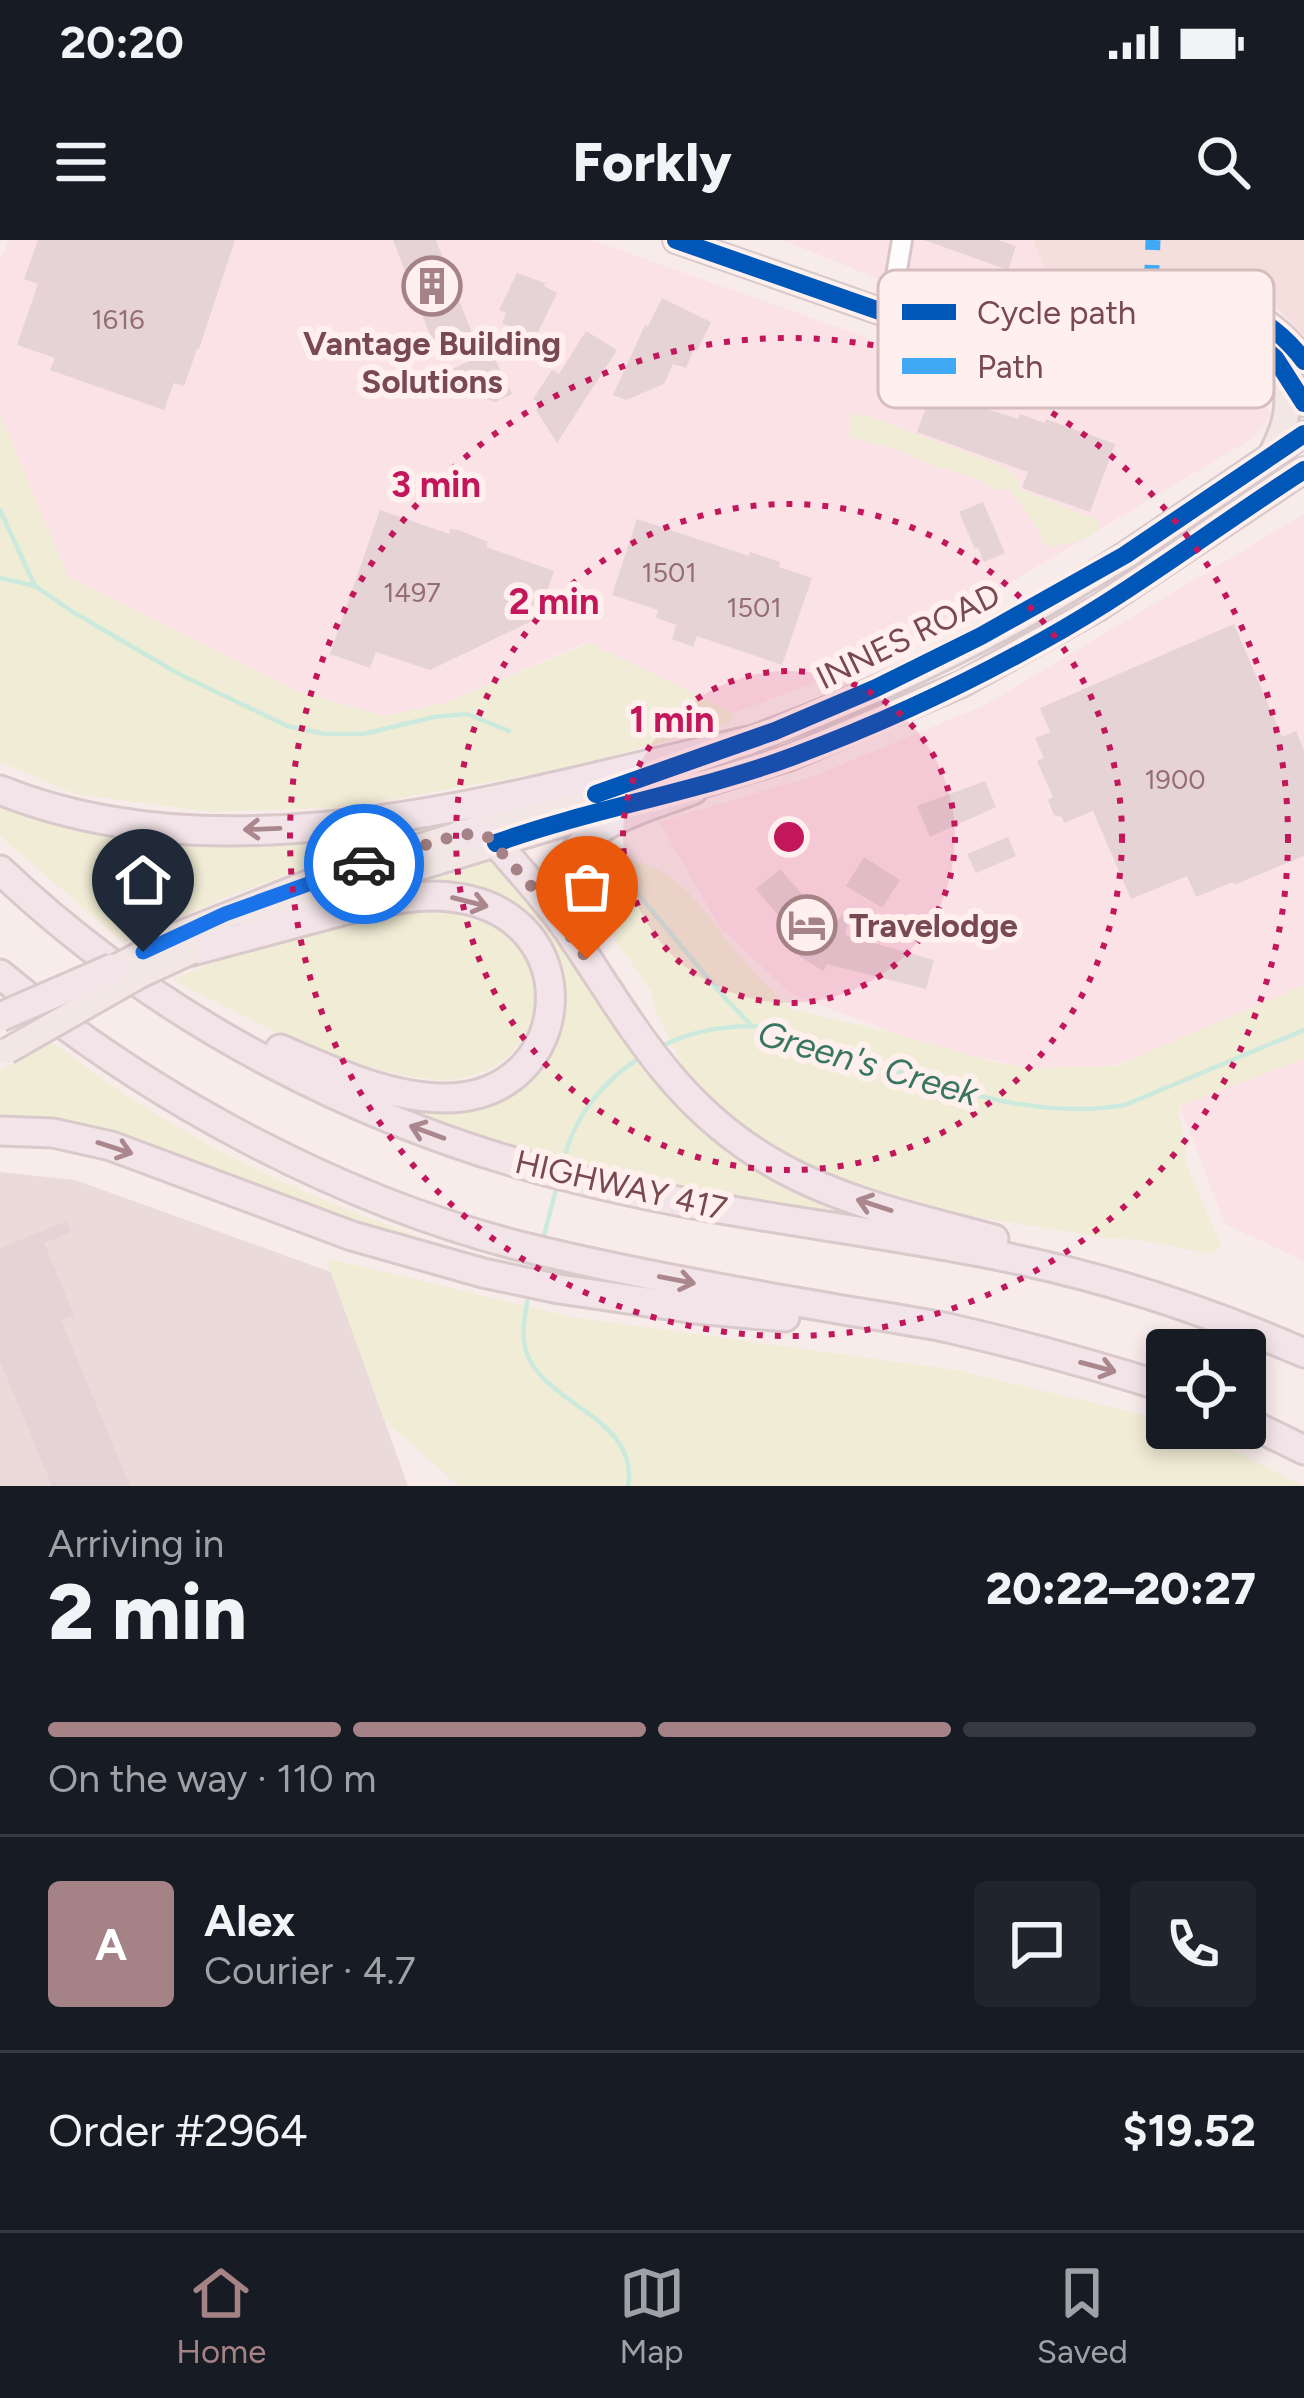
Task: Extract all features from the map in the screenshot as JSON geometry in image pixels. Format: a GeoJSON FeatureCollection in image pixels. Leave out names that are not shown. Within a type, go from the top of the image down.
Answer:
{"type":"FeatureCollection","features":[{"type":"Feature","properties":{"kind":"highway"},"geometry":{"type":"LineString","coordinates":[[0,790],[60,812],[120,823],[209,829],[310,827],[447,809],[748,741]]}},
{"type":"Feature","properties":{"kind":"highway"},"geometry":{"type":"LineString","coordinates":[[606,988],[567,894],[570,859],[595,832],[693,790]]}},
{"type":"Feature","properties":{"kind":"highway"},"geometry":{"type":"LineString","coordinates":[[461,834],[480,833],[496,843],[564,924],[668,1076],[729,1134],[778,1166],[815,1184],[925,1220],[1136,1279],[1224,1319]]}},
{"type":"Feature","properties":{"kind":"highway"},"geometry":{"type":"LineString","coordinates":[[6,876],[220,1019],[332,1071],[400,1092],[445,1098],[490,1089],[534,1054],[550,1013],[548,972],[529,934],[495,909],[461,898],[424,896],[380,903],[183,944]]}},
{"type":"Feature","properties":{"kind":"highway","name":"HIGHWAY 417"},"geometry":{"type":"LineString","coordinates":[[6,876],[103,956],[198,1020],[281,1068],[405,1125],[590,1183],[1014,1259],[1224,1319],[1304,1353]]}},
{"type":"Feature","properties":{"kind":"highway"},"geometry":{"type":"LineString","coordinates":[[0,1017],[113,968]]}},
{"type":"Feature","properties":{"kind":"highway"},"geometry":{"type":"LineString","coordinates":[[0,974],[176,1098],[310,1168]]}},
{"type":"Feature","properties":{"kind":"highway"},"geometry":{"type":"LineString","coordinates":[[0,992],[157,1099],[206,1125],[377,1197],[514,1244],[726,1290],[944,1328],[1146,1382]]}},
{"type":"Feature","properties":{"kind":"highway"},"geometry":{"type":"LineString","coordinates":[[0,1131],[52,1132],[95,1141],[378,1245],[509,1280],[695,1309],[1028,1348]]}},
{"type":"Feature","properties":{"kind":"highway"},"geometry":{"type":"LineString","coordinates":[[1266,1431],[1304,1450]]}},
{"type":"Feature","properties":{"kind":"main road"},"geometry":{"type":"LineString","coordinates":[[676,240],[878,310]]}},
{"type":"Feature","properties":{"kind":"main road"},"geometry":{"type":"LineString","coordinates":[[1274,330],[1292,344],[1304,404]]}},
{"type":"Feature","properties":{"kind":"main road"},"geometry":{"type":"LineString","coordinates":[[1270,457],[1286,426],[1298,366]]}},
{"type":"Feature","properties":{"kind":"main road","name":"INNES ROAD"},"geometry":{"type":"LineString","coordinates":[[2,1046],[142,974],[183,944],[293,887],[596,794],[748,741],[876,688],[1034,608],[1125,555],[1304,434]]}},
{"type":"Feature","properties":{"kind":"main road","name":"INNES ROAD"},"geometry":{"type":"LineString","coordinates":[[2,1046],[113,968],[496,843],[693,790],[816,748],[962,684],[1097,608],[1304,470]]}},
{"type":"Feature","properties":{"kind":"main road"},"geometry":{"type":"LineString","coordinates":[[1274,489],[1304,488]]}},
{"type":"Feature","properties":{"kind":"main road"},"geometry":{"type":"LineString","coordinates":[[948,652],[962,684]]}},
{"type":"Feature","properties":{"kind":"street"},"geometry":{"type":"LineString","coordinates":[[897,270],[902,240]]}},
{"type":"Feature","properties":{"kind":"shaded area"},"geometry":{"type":"Polygon","coordinates":[[[9,240],[592,240],[878,342],[878,408],[1268,408],[1271,416],[1253,438],[890,654],[734,713],[585,643],[445,703],[384,716],[294,690],[68,577],[0,414],[0,260],[9,240]]]}},
{"type":"Feature","properties":{"kind":"shaded area"},"geometry":{"type":"Polygon","coordinates":[[[782,240],[1304,240],[1304,336],[1274,306],[1274,270],[878,270],[878,274],[782,240]]]}},
{"type":"Feature","properties":{"kind":"shaded area"},"geometry":{"type":"Polygon","coordinates":[[[782,240],[1033,240],[1045,270],[878,270],[878,279],[782,240]]]}},
{"type":"Feature","properties":{"kind":"shaded area"},"geometry":{"type":"Polygon","coordinates":[[[0,414],[68,577],[294,690],[384,716],[445,703],[590,643],[734,713],[730,723],[578,766],[349,807],[211,812],[75,794],[0,762],[0,414]]]}},
{"type":"Feature","properties":{"kind":"shaded area"},"geometry":{"type":"Polygon","coordinates":[[[855,414],[997,464],[1015,474],[1022,490],[1101,525],[1085,538],[1049,547],[1010,490],[994,489],[974,477],[853,438],[849,436],[855,414]]]}},
{"type":"Feature","properties":{"kind":"shaded area"},"geometry":{"type":"Polygon","coordinates":[[[1304,514],[1304,1261],[1225,1224],[1158,1050],[1076,1077],[934,1048],[791,994],[720,927],[659,822],[817,775],[985,705],[1304,514]]]}},
{"type":"Feature","properties":{"kind":"shaded area"},"geometry":{"type":"Polygon","coordinates":[[[0,797],[81,824],[485,813],[330,859],[226,897],[124,943],[0,836],[0,797]]]}},
{"type":"Feature","properties":{"kind":"shaded area"},"geometry":{"type":"Polygon","coordinates":[[[491,854],[539,909],[621,1038],[680,1106],[897,1223],[673,1184],[487,1139],[409,1110],[411,1102],[434,1106],[551,1039],[537,929],[394,889],[491,854]]]}},
{"type":"Feature","properties":{"kind":"shaded area"},"geometry":{"type":"Polygon","coordinates":[[[626,859],[646,864],[679,884],[751,969],[794,1010],[990,1061],[1030,1068],[1116,1066],[1304,985],[1304,1059],[1181,1105],[1178,1113],[1185,1162],[1221,1245],[1207,1253],[959,1214],[833,1176],[748,1134],[683,1067],[655,1009],[652,992],[611,934],[594,900],[590,880],[626,859]]]}},
{"type":"Feature","properties":{"kind":"shaded area"},"geometry":{"type":"Polygon","coordinates":[[[444,907],[506,931],[527,961],[534,988],[533,1013],[524,1037],[486,1071],[459,1079],[394,1073],[329,1053],[172,979],[253,947],[391,911],[444,907]]]}},
{"type":"Feature","properties":{"kind":"shaded area"},"geometry":{"type":"Polygon","coordinates":[[[51,1041],[149,1110],[253,1168],[362,1215],[475,1255],[473,1262],[0,1123],[0,1070],[51,1041]]]}},
{"type":"Feature","properties":{"kind":"shaded area"},"geometry":{"type":"Polygon","coordinates":[[[0,1172],[75,1180],[331,1272],[408,1486],[0,1486],[0,1172]]]}},
{"type":"Feature","properties":{"kind":"shaded area"},"geometry":{"type":"Polygon","coordinates":[[[326,1258],[572,1317],[962,1371],[1146,1416],[1146,1449],[1232,1449],[1304,1486],[459,1486],[384,1420],[326,1258]]]}},
{"type":"Feature","properties":{"kind":"building"},"geometry":{"type":"Polygon","coordinates":[[[38,240],[235,240],[184,386],[174,383],[164,410],[50,370],[55,358],[17,345],[38,284],[24,279],[38,240]]]}},
{"type":"Feature","properties":{"kind":"building"},"geometry":{"type":"Polygon","coordinates":[[[393,240],[436,240],[472,333],[435,348],[393,240]]]}},
{"type":"Feature","properties":{"kind":"building"},"geometry":{"type":"Polygon","coordinates":[[[924,240],[998,240],[1016,246],[1008,270],[924,240]]]}},
{"type":"Feature","properties":{"kind":"building"},"geometry":{"type":"Polygon","coordinates":[[[517,273],[557,293],[535,339],[502,323],[506,313],[499,310],[517,273]]]}},
{"type":"Feature","properties":{"kind":"building"},"geometry":{"type":"Polygon","coordinates":[[[662,298],[711,322],[697,351],[694,349],[686,368],[673,364],[664,384],[626,400],[613,395],[645,325],[662,298]]]}},
{"type":"Feature","properties":{"kind":"building"},"geometry":{"type":"Polygon","coordinates":[[[586,331],[617,350],[557,443],[536,410],[540,404],[533,399],[552,370],[559,374],[586,331]]]}},
{"type":"Feature","properties":{"kind":"building"},"geometry":{"type":"Polygon","coordinates":[[[491,351],[512,394],[495,402],[457,388],[448,371],[491,351]]]}},
{"type":"Feature","properties":{"kind":"building"},"geometry":{"type":"Polygon","coordinates":[[[926,408],[984,408],[1018,419],[1020,414],[1045,423],[1046,419],[1115,444],[1090,512],[1022,488],[1028,472],[917,432],[926,408]]]}},
{"type":"Feature","properties":{"kind":"building"},"geometry":{"type":"Polygon","coordinates":[[[983,502],[1005,553],[984,562],[959,512],[983,502]]]}},
{"type":"Feature","properties":{"kind":"building"},"geometry":{"type":"Polygon","coordinates":[[[380,510],[449,534],[450,529],[459,530],[488,542],[486,547],[554,571],[538,618],[430,670],[376,652],[370,668],[330,654],[380,510]]]}},
{"type":"Feature","properties":{"kind":"building"},"geometry":{"type":"Polygon","coordinates":[[[637,519],[780,562],[779,567],[812,578],[782,665],[697,636],[693,647],[672,639],[676,625],[656,618],[658,610],[612,595],[637,519]]]}},
{"type":"Feature","properties":{"kind":"building"},"geometry":{"type":"Polygon","coordinates":[[[1234,624],[1282,737],[1296,731],[1304,751],[1304,856],[1196,897],[1187,876],[1131,899],[1093,811],[1064,823],[1054,815],[1048,800],[1053,797],[1037,761],[1044,758],[1035,738],[1050,732],[1040,708],[1234,624]]]}},
{"type":"Feature","properties":{"kind":"building"},"geometry":{"type":"Polygon","coordinates":[[[985,781],[996,807],[930,837],[917,806],[985,781]]]}},
{"type":"Feature","properties":{"kind":"building"},"geometry":{"type":"Polygon","coordinates":[[[1008,837],[1016,856],[976,873],[967,854],[1008,837]]]}},
{"type":"Feature","properties":{"kind":"building"},"geometry":{"type":"Polygon","coordinates":[[[864,857],[900,880],[882,908],[846,886],[864,857]]]}},
{"type":"Feature","properties":{"kind":"building","name":"Travelodge"},"geometry":{"type":"Polygon","coordinates":[[[780,869],[830,926],[853,906],[845,935],[934,960],[926,989],[827,964],[823,971],[799,956],[805,948],[756,889],[780,869]]]}},
{"type":"Feature","properties":{"kind":"building"},"geometry":{"type":"Polygon","coordinates":[[[67,1221],[71,1232],[44,1243],[74,1315],[61,1320],[130,1486],[52,1486],[0,1361],[0,1248],[67,1221]]]}},
{"type":"Feature","properties":{"kind":"waterway"},"geometry":{"type":"LineString","coordinates":[[0,510],[35,586],[179,674],[287,726],[325,734],[363,734],[467,714],[509,731]]}},
{"type":"Feature","properties":{"kind":"waterway"},"geometry":{"type":"LineString","coordinates":[[0,578],[35,586]]}},
{"type":"Feature","properties":{"kind":"waterway"},"geometry":{"type":"LineString","coordinates":[[622,875],[751,1025]]}},
{"type":"Feature","properties":{"kind":"waterway","name":"Green's Creek"},"geometry":{"type":"LineString","coordinates":[[659,1048],[702,1032],[757,1027],[974,1095],[1049,1108],[1087,1109],[1125,1105],[1304,1030]]}},
{"type":"Feature","properties":{"kind":"waterway","name":"Green's Creek"},"geometry":{"type":"LineString","coordinates":[[563,1163],[574,1130],[592,1101],[643,1056]]}},
{"type":"Feature","properties":{"kind":"waterway","name":"Green's Creek"},"geometry":{"type":"LineString","coordinates":[[543,1239],[557,1186]]}},
{"type":"Feature","properties":{"kind":"waterway","name":"Green's Creek"},"geometry":{"type":"LineString","coordinates":[[528,1296],[524,1342],[531,1363],[545,1381],[618,1442],[628,1462],[628,1486]]}},
{"type":"Feature","properties":{"kind":"marked path"},"geometry":{"type":"LineString","coordinates":[[1152,270],[1153,240]]}},
{"type":"Feature","properties":{"kind":"cycle path"},"geometry":{"type":"LineString","coordinates":[[676,240],[878,310]]}},
{"type":"Feature","properties":{"kind":"cycle path"},"geometry":{"type":"LineString","coordinates":[[1274,330],[1304,361]]}},
{"type":"Feature","properties":{"kind":"cycle path"},"geometry":{"type":"LineString","coordinates":[[1274,357],[1304,403]]}},
{"type":"Feature","properties":{"kind":"cycle path"},"geometry":{"type":"LineString","coordinates":[[596,794],[775,731],[981,636],[1125,555],[1304,434]]}},
{"type":"Feature","properties":{"kind":"cycle path"},"geometry":{"type":"LineString","coordinates":[[496,843],[757,769],[921,703],[1077,621],[1304,470]]}},
{"type":"Feature","properties":{"kind":"way so far"},"geometry":{"type":"LineString","coordinates":[[364,864],[461,834],[486,835],[564,924],[587,959]]}},
{"type":"Feature","properties":{"kind":"place","name":"Vantage Building Solutions"},"geometry":{"type":"Point","coordinates":[432,286]}},
{"type":"Feature","properties":{"kind":"place","name":"Travelodge"},"geometry":{"type":"Point","coordinates":[807,925]}},
{"type":"Feature","properties":{"kind":"route"},"geometry":{"type":"LineString","coordinates":[[143,952],[225,914],[364,864]]}}]}
